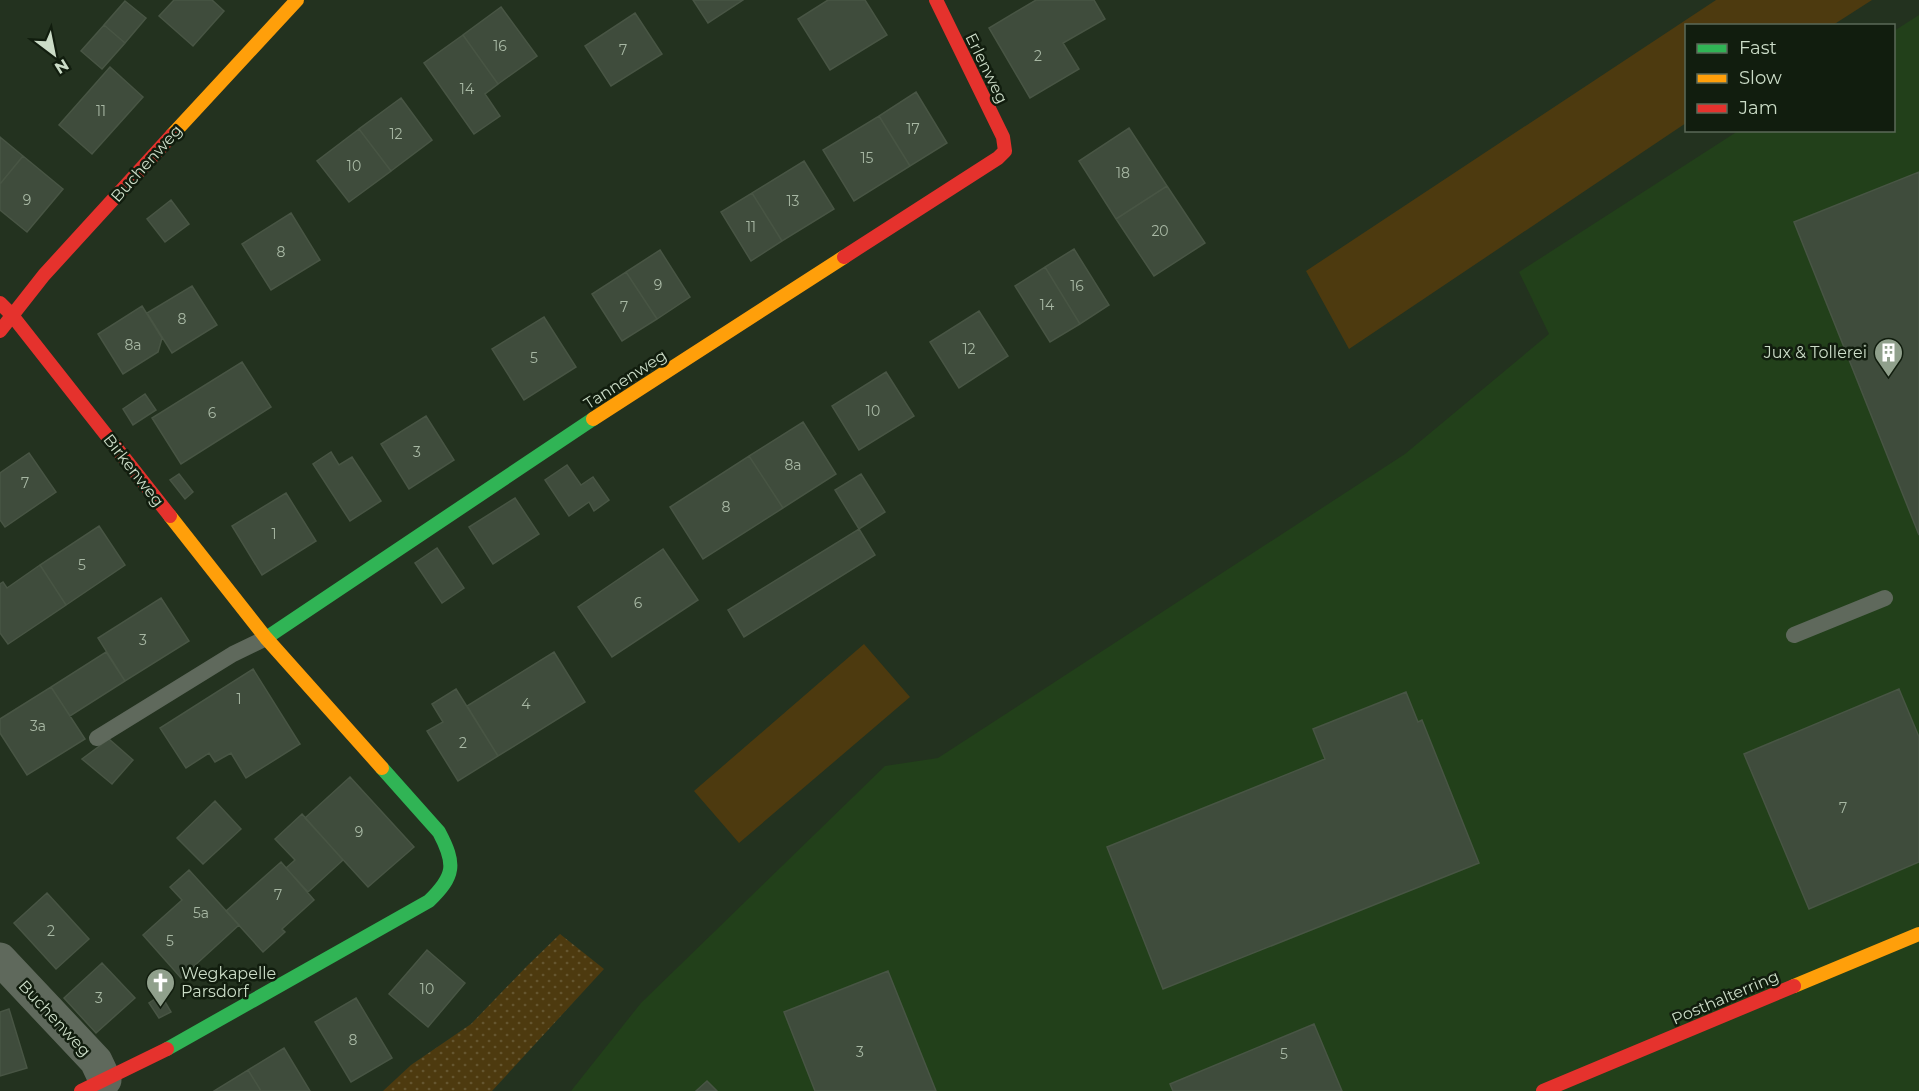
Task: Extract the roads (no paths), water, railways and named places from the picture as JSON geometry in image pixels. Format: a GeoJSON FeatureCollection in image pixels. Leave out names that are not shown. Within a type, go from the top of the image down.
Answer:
{"type":"FeatureCollection","features":[{"type":"Feature","properties":{"kind":"street","name":"Buchenweg"},"geometry":{"type":"LineString","coordinates":[[0,331],[11,314],[158,148],[297,0]]}},
{"type":"Feature","properties":{"kind":"street","name":"Erlenweg"},"geometry":{"type":"LineString","coordinates":[[936,0],[1003,137],[1005,151]]}},
{"type":"Feature","properties":{"kind":"street","name":"Tannenweg"},"geometry":{"type":"LineString","coordinates":[[266,638],[606,411],[998,158],[1005,151]]}},
{"type":"Feature","properties":{"kind":"street","name":"Birkenweg"},"geometry":{"type":"LineString","coordinates":[[0,303],[266,638],[439,832],[450,850],[452,868],[443,887],[429,901],[152,1058],[93,1085]]}},
{"type":"Feature","properties":{"kind":"street","name":"Posthalterring"},"geometry":{"type":"LineString","coordinates":[[1543,1091],[1919,934]]}},
{"type":"Feature","properties":{"kind":"street","name":"Buchenweg"},"geometry":{"type":"LineString","coordinates":[[0,959],[96,1061],[93,1085]]}},
{"type":"Feature","properties":{"kind":"lane"},"geometry":{"type":"LineString","coordinates":[[1794,635],[1885,598]]}},
{"type":"Feature","properties":{"kind":"lane"},"geometry":{"type":"LineString","coordinates":[[97,738],[233,654],[266,638]]}},
{"type":"Feature","properties":{"kind":"place","name":"Jux & Tollerei"},"geometry":{"type":"Point","coordinates":[1888,378]}},
{"type":"Feature","properties":{"kind":"place","name":"Wegkapelle Parsdorf"},"geometry":{"type":"Point","coordinates":[160,1008]}}]}
